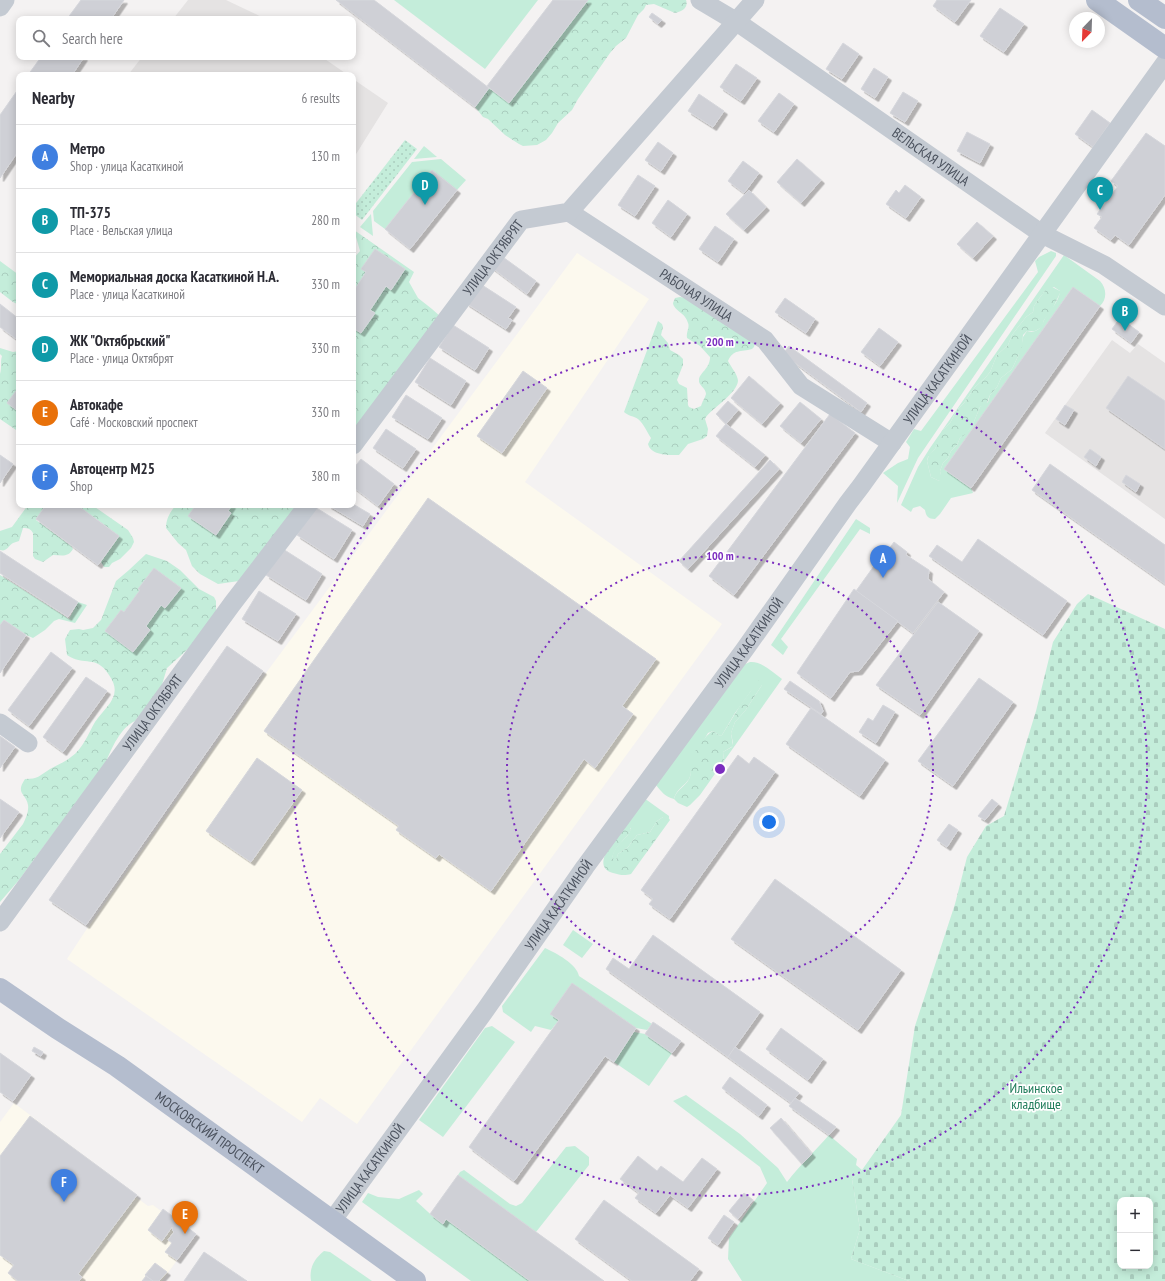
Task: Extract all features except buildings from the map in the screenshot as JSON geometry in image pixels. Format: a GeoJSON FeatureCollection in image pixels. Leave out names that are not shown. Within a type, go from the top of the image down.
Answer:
{"type":"FeatureCollection","features":[{"type":"Feature","properties":{"kind":"main road"},"geometry":{"type":"LineString","coordinates":[[1097,0],[1165,48]]}},
{"type":"Feature","properties":{"kind":"main road"},"geometry":{"type":"LineString","coordinates":[[1139,0],[1165,18]]}},
{"type":"Feature","properties":{"kind":"main road","name":"МОСКОВСКИЙ ПРОСПЕКТ"},"geometry":{"type":"LineString","coordinates":[[0,989],[57,1028],[117,1066],[415,1281]]}},
{"type":"Feature","properties":{"kind":"street"},"geometry":{"type":"LineString","coordinates":[[0,7],[5,0]]}},
{"type":"Feature","properties":{"kind":"street","name":"ВЕЛЬСКАЯ УЛИЦА"},"geometry":{"type":"LineString","coordinates":[[700,0],[737,22],[1042,234],[1104,266],[1165,306]]}},
{"type":"Feature","properties":{"kind":"street"},"geometry":{"type":"LineString","coordinates":[[569,212],[756,0]]}},
{"type":"Feature","properties":{"kind":"street","name":"УЛИЦА КАСАТКИНОЙ"},"geometry":{"type":"LineString","coordinates":[[332,1221],[486,1009],[585,867],[745,648],[1165,63]]}},
{"type":"Feature","properties":{"kind":"street","name":"РАБОЧАЯ УЛИЦА"},"geometry":{"type":"LineString","coordinates":[[569,212],[765,340],[800,386],[892,443]]}},
{"type":"Feature","properties":{"kind":"street","name":"УЛИЦА ОКТЯБРЯТ"},"geometry":{"type":"LineString","coordinates":[[356,441],[521,220],[569,212]]}},
{"type":"Feature","properties":{"kind":"street","name":"УЛИЦА ОКТЯБРЯТ"},"geometry":{"type":"LineString","coordinates":[[0,922],[232,604],[306,508]]}},
{"type":"Feature","properties":{"kind":"street"},"geometry":{"type":"LineString","coordinates":[[0,723],[28,742]]}},
{"type":"Feature","properties":{"kind":"shaded area"},"geometry":{"type":"Polygon","coordinates":[[[188,0],[226,0],[260,16],[175,16],[188,0]]]}},
{"type":"Feature","properties":{"kind":"shaded area"},"geometry":{"type":"Polygon","coordinates":[[[140,60],[326,60],[344,72],[130,72],[140,60]]]}},
{"type":"Feature","properties":{"kind":"shaded area"},"geometry":{"type":"Polygon","coordinates":[[[356,81],[388,103],[356,154],[356,81]]]}},
{"type":"Feature","properties":{"kind":"shaded area"},"geometry":{"type":"Polygon","coordinates":[[[577,253],[649,299],[525,482],[722,624],[357,1124],[320,1098],[302,1122],[67,959],[266,673],[577,253]]]}},
{"type":"Feature","properties":{"kind":"shaded area"},"geometry":{"type":"Polygon","coordinates":[[[1112,340],[1130,353],[1138,344],[1165,363],[1165,519],[1045,433],[1112,340]]]}},
{"type":"Feature","properties":{"kind":"shaded area"},"geometry":{"type":"Polygon","coordinates":[[[14,1103],[137,1195],[136,1197],[148,1206],[153,1205],[161,1211],[163,1209],[196,1234],[162,1281],[0,1281],[0,1122],[14,1103]]]}},
{"type":"Feature","properties":{"kind":"green space"},"geometry":{"type":"Polygon","coordinates":[[[394,0],[538,0],[485,69],[394,0]]]}},
{"type":"Feature","properties":{"kind":"green space"},"geometry":{"type":"Polygon","coordinates":[[[588,0],[686,0],[687,3],[684,9],[675,13],[654,4],[646,5],[638,15],[626,38],[610,53],[572,110],[558,123],[546,140],[537,145],[523,146],[505,135],[488,119],[483,117],[475,107],[489,88],[509,103],[588,0]]]}},
{"type":"Feature","properties":{"kind":"green space"},"geometry":{"type":"Polygon","coordinates":[[[405,140],[417,149],[362,220],[356,215],[356,203],[405,140]]]}},
{"type":"Feature","properties":{"kind":"green space"},"geometry":{"type":"Polygon","coordinates":[[[424,146],[437,157],[414,159],[424,146]]]}},
{"type":"Feature","properties":{"kind":"green space"},"geometry":{"type":"Polygon","coordinates":[[[441,159],[466,180],[457,190],[432,170],[385,229],[374,221],[373,211],[412,162],[441,159]]]}},
{"type":"Feature","properties":{"kind":"green space"},"geometry":{"type":"Polygon","coordinates":[[[371,214],[373,236],[360,227],[371,214]]]}},
{"type":"Feature","properties":{"kind":"green space"},"geometry":{"type":"Polygon","coordinates":[[[356,231],[414,272],[409,282],[418,298],[441,317],[356,432],[356,256],[360,251],[356,231]]]}},
{"type":"Feature","properties":{"kind":"green space"},"geometry":{"type":"Polygon","coordinates":[[[1051,251],[1056,253],[1056,256],[918,458],[897,503],[898,486],[883,473],[898,463],[908,459],[910,447],[906,442],[914,429],[921,431],[1038,272],[1035,261],[1039,257],[1051,251]]]}},
{"type":"Feature","properties":{"kind":"green space"},"geometry":{"type":"Polygon","coordinates":[[[1064,255],[1100,281],[1104,287],[1105,297],[1100,306],[1073,287],[944,469],[971,488],[973,493],[951,498],[935,519],[928,517],[925,510],[920,506],[913,508],[911,512],[901,505],[918,467],[930,448],[1064,255]],[[1054,287],[1045,291],[1034,306],[1033,312],[1026,317],[1012,335],[1008,345],[997,355],[990,372],[975,387],[957,410],[950,423],[944,429],[935,449],[928,457],[927,461],[931,477],[939,481],[943,463],[957,445],[960,438],[973,424],[980,407],[988,402],[990,395],[997,387],[1001,378],[1013,367],[1018,356],[1023,337],[1027,331],[1035,331],[1041,327],[1056,303],[1060,291],[1054,287]]]}},
{"type":"Feature","properties":{"kind":"green space"},"geometry":{"type":"Polygon","coordinates":[[[0,261],[16,273],[16,304],[0,292],[0,261]]]}},
{"type":"Feature","properties":{"kind":"green space"},"geometry":{"type":"Polygon","coordinates":[[[1050,286],[1060,291],[1060,293],[1053,308],[1044,320],[1042,327],[1035,331],[1027,331],[1023,335],[1022,347],[1013,367],[1001,378],[997,387],[990,395],[986,405],[980,407],[973,424],[967,433],[960,438],[957,445],[943,463],[940,471],[942,479],[939,481],[931,477],[927,461],[929,455],[935,449],[942,431],[950,423],[957,410],[975,387],[990,372],[997,355],[1008,345],[1012,335],[1026,317],[1033,312],[1034,306],[1050,286]]]}},
{"type":"Feature","properties":{"kind":"green space"},"geometry":{"type":"Polygon","coordinates":[[[675,298],[686,298],[755,343],[752,349],[732,354],[730,357],[728,361],[738,379],[737,386],[706,417],[705,419],[708,429],[707,436],[703,439],[688,444],[679,455],[666,455],[656,453],[650,448],[648,444],[651,438],[642,423],[638,419],[624,412],[658,321],[663,327],[661,335],[668,343],[670,350],[683,359],[683,365],[677,380],[679,384],[687,388],[689,407],[694,409],[701,406],[706,394],[699,382],[699,377],[707,368],[710,357],[700,346],[687,338],[689,326],[687,319],[675,308],[673,303],[675,298]]]}},
{"type":"Feature","properties":{"kind":"green space"},"geometry":{"type":"Polygon","coordinates":[[[0,348],[16,352],[16,430],[0,419],[0,374],[2,356],[0,354],[0,348]]]}},
{"type":"Feature","properties":{"kind":"green space"},"geometry":{"type":"Polygon","coordinates":[[[26,508],[44,508],[36,520],[73,549],[67,555],[53,555],[43,562],[35,559],[33,556],[33,533],[28,529],[23,528],[19,541],[13,543],[6,549],[0,550],[0,531],[12,527],[26,508]]]}},
{"type":"Feature","properties":{"kind":"green space"},"geometry":{"type":"Polygon","coordinates":[[[81,508],[96,508],[128,530],[133,538],[134,542],[131,548],[120,559],[112,563],[109,567],[104,567],[101,562],[119,536],[81,508]]]}},
{"type":"Feature","properties":{"kind":"green space"},"geometry":{"type":"Polygon","coordinates":[[[174,508],[295,508],[239,581],[218,584],[200,574],[192,566],[186,550],[178,543],[166,528],[174,508]]]}},
{"type":"Feature","properties":{"kind":"green space"},"geometry":{"type":"Polygon","coordinates":[[[856,519],[870,528],[870,534],[860,529],[781,639],[788,647],[783,655],[771,645],[856,519]]]}},
{"type":"Feature","properties":{"kind":"green space"},"geometry":{"type":"Polygon","coordinates":[[[146,554],[167,561],[180,570],[199,589],[214,597],[216,601],[216,613],[188,649],[167,668],[161,688],[135,721],[121,733],[106,762],[19,880],[0,902],[0,854],[23,824],[28,812],[27,801],[21,791],[22,784],[25,779],[38,777],[75,754],[82,746],[95,722],[108,706],[114,695],[115,689],[113,682],[104,669],[95,663],[79,660],[67,655],[65,639],[70,630],[93,628],[101,620],[116,581],[146,554]]]}},
{"type":"Feature","properties":{"kind":"green space"},"geometry":{"type":"Polygon","coordinates":[[[0,575],[69,619],[78,602],[87,605],[75,623],[59,619],[54,621],[45,630],[33,638],[4,620],[0,625],[0,575]]]}},
{"type":"Feature","properties":{"kind":"green space","name":"Ильинское кладбище"},"geometry":{"type":"Polygon","coordinates":[[[1088,594],[1165,629],[1165,1281],[909,1281],[851,1259],[860,1229],[852,1179],[862,1170],[901,1115],[915,1026],[955,904],[967,857],[986,826],[1004,816],[1036,711],[1053,642],[1077,604],[1088,594]]]}},
{"type":"Feature","properties":{"kind":"green space"},"geometry":{"type":"Polygon","coordinates":[[[750,662],[763,665],[782,679],[724,761],[723,752],[732,747],[733,743],[731,733],[735,722],[745,711],[762,685],[751,691],[735,713],[722,735],[720,736],[713,731],[708,733],[690,764],[691,771],[688,780],[676,794],[674,799],[668,797],[655,784],[743,665],[750,662]]]}},
{"type":"Feature","properties":{"kind":"green space"},"geometry":{"type":"Polygon","coordinates":[[[759,680],[762,681],[762,685],[745,711],[735,722],[731,733],[733,746],[723,752],[724,761],[700,795],[690,805],[687,807],[678,803],[674,799],[675,796],[689,779],[691,774],[690,761],[697,749],[703,740],[713,731],[720,736],[722,735],[741,704],[759,680]]]}},
{"type":"Feature","properties":{"kind":"green space"},"geometry":{"type":"Polygon","coordinates":[[[644,798],[669,816],[669,818],[663,817],[657,821],[650,832],[637,835],[628,847],[618,854],[616,861],[612,858],[614,853],[628,835],[631,828],[624,827],[644,798]]]}},
{"type":"Feature","properties":{"kind":"green space"},"geometry":{"type":"Polygon","coordinates":[[[663,817],[668,817],[670,820],[631,874],[620,875],[606,869],[604,858],[607,851],[624,827],[629,824],[631,830],[613,853],[612,858],[616,860],[618,854],[628,847],[637,835],[650,832],[657,821],[663,817]]]}},
{"type":"Feature","properties":{"kind":"green space"},"geometry":{"type":"Polygon","coordinates":[[[573,930],[593,944],[582,958],[563,945],[573,930]]]}},
{"type":"Feature","properties":{"kind":"green space"},"geometry":{"type":"Polygon","coordinates":[[[545,948],[570,963],[579,976],[652,1024],[647,1030],[636,1028],[572,984],[550,1014],[559,1020],[551,1030],[535,1026],[531,1032],[503,1012],[502,1006],[545,948]]]}},
{"type":"Feature","properties":{"kind":"green space"},"geometry":{"type":"Polygon","coordinates":[[[492,1026],[515,1042],[443,1137],[419,1120],[485,1028],[492,1026]]]}},
{"type":"Feature","properties":{"kind":"green space"},"geometry":{"type":"Polygon","coordinates":[[[634,1032],[645,1034],[672,1053],[649,1086],[614,1062],[634,1032]]]}},
{"type":"Feature","properties":{"kind":"green space"},"geometry":{"type":"Polygon","coordinates":[[[686,1095],[740,1134],[778,1168],[787,1182],[829,1135],[857,1159],[856,1165],[862,1170],[852,1179],[860,1229],[851,1259],[909,1281],[742,1281],[728,1259],[729,1238],[767,1183],[760,1167],[673,1101],[686,1095]]]}},
{"type":"Feature","properties":{"kind":"green space"},"geometry":{"type":"Polygon","coordinates":[[[575,1146],[589,1157],[589,1165],[536,1232],[458,1175],[464,1170],[510,1204],[516,1206],[522,1203],[566,1147],[575,1146]]]}},
{"type":"Feature","properties":{"kind":"green space"},"geometry":{"type":"Polygon","coordinates":[[[419,1190],[423,1194],[416,1201],[436,1219],[443,1224],[446,1219],[530,1281],[471,1281],[362,1202],[368,1193],[378,1197],[399,1199],[419,1190]]]}},
{"type":"Feature","properties":{"kind":"green space"},"geometry":{"type":"Polygon","coordinates":[[[324,1251],[330,1252],[372,1281],[311,1281],[313,1264],[317,1257],[324,1251]]]}},
{"type":"Feature","properties":{"kind":"place","name":"ЖК \"Октябрьский\""},"geometry":{"type":"Point","coordinates":[425,205]}},
{"type":"Feature","properties":{"kind":"place","name":"Мемориальная доска Касаткиной Н.А."},"geometry":{"type":"Point","coordinates":[1100,210]}},
{"type":"Feature","properties":{"kind":"place","name":"ТП-375"},"geometry":{"type":"Point","coordinates":[1125,331]}},
{"type":"Feature","properties":{"kind":"place","name":"Метро"},"geometry":{"type":"Point","coordinates":[883,578]}},
{"type":"Feature","properties":{"kind":"place","name":"Автоцентр М25"},"geometry":{"type":"Point","coordinates":[64,1202]}},
{"type":"Feature","properties":{"kind":"place","name":"Автокафе"},"geometry":{"type":"Point","coordinates":[185,1234]}}]}
